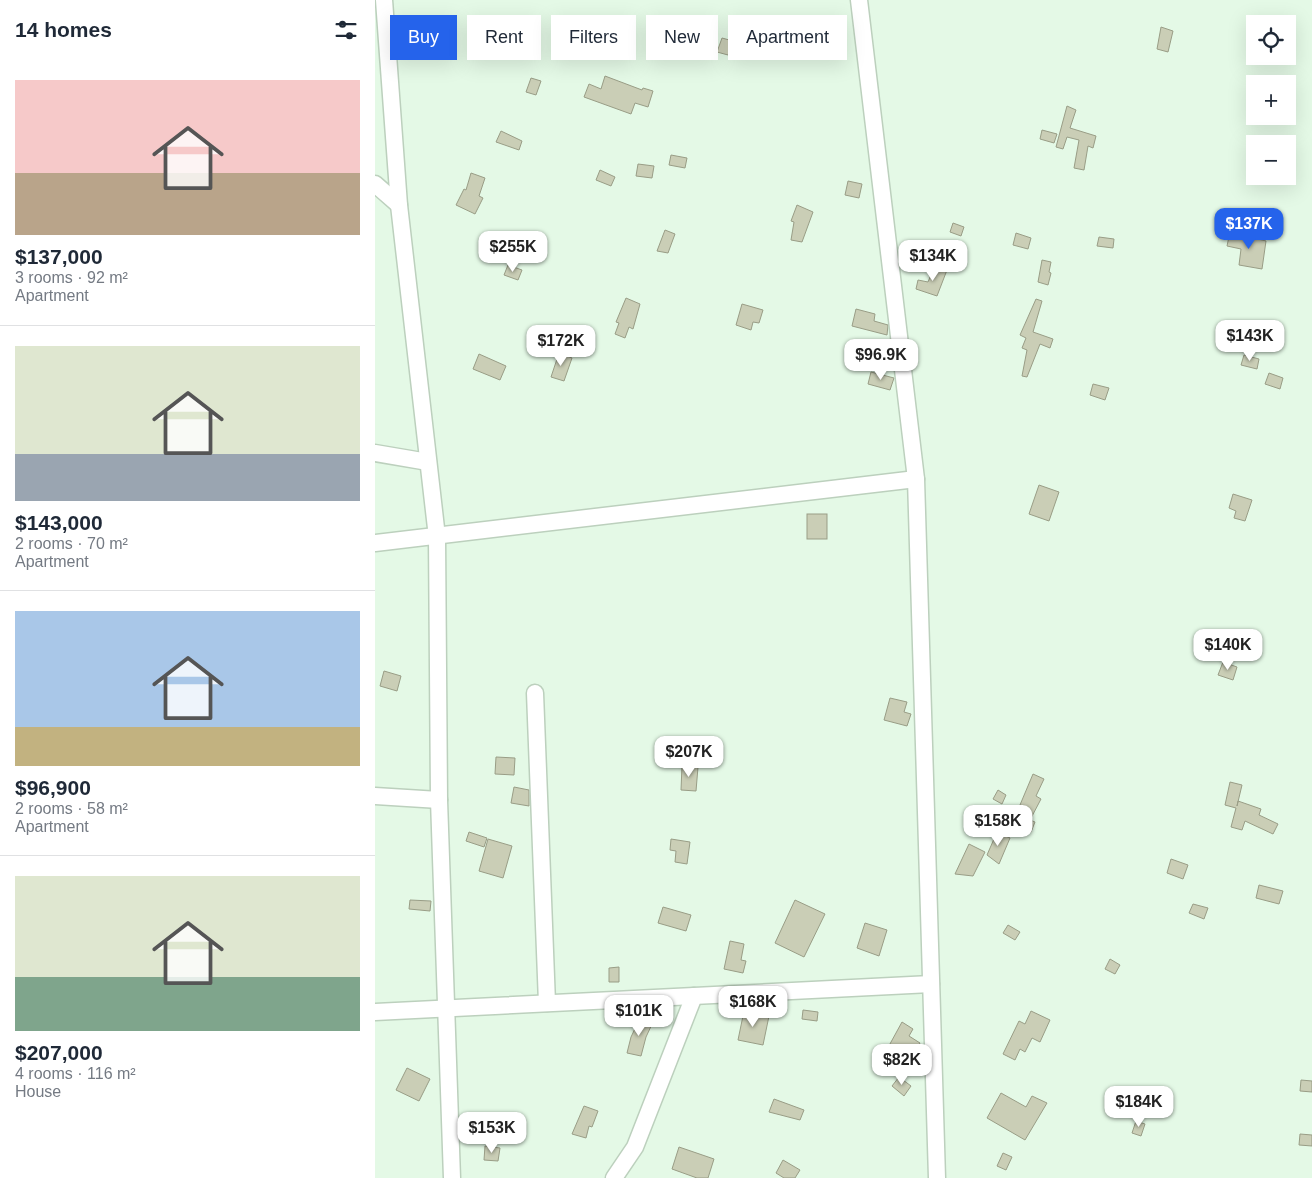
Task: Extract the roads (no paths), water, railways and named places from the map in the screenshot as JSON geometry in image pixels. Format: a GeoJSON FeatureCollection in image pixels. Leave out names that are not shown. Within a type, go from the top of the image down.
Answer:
{"type":"FeatureCollection","features":[{"type":"Feature","properties":{"kind":"street"},"geometry":{"type":"LineString","coordinates":[[384,0],[399,205],[437,538],[439,800],[452,1178]]}},
{"type":"Feature","properties":{"kind":"street"},"geometry":{"type":"LineString","coordinates":[[859,0],[916,479],[937,1178]]}},
{"type":"Feature","properties":{"kind":"street"},"geometry":{"type":"LineString","coordinates":[[375,184],[399,205]]}},
{"type":"Feature","properties":{"kind":"street"},"geometry":{"type":"LineString","coordinates":[[375,453],[428,462]]}},
{"type":"Feature","properties":{"kind":"street"},"geometry":{"type":"LineString","coordinates":[[375,544],[916,479]]}},
{"type":"Feature","properties":{"kind":"street"},"geometry":{"type":"LineString","coordinates":[[535,693],[547,1003]]}},
{"type":"Feature","properties":{"kind":"street"},"geometry":{"type":"LineString","coordinates":[[375,796],[439,800]]}},
{"type":"Feature","properties":{"kind":"street"},"geometry":{"type":"LineString","coordinates":[[375,1012],[931,984]]}},
{"type":"Feature","properties":{"kind":"street"},"geometry":{"type":"LineString","coordinates":[[614,1178],[635,1147],[694,996]]}}]}
